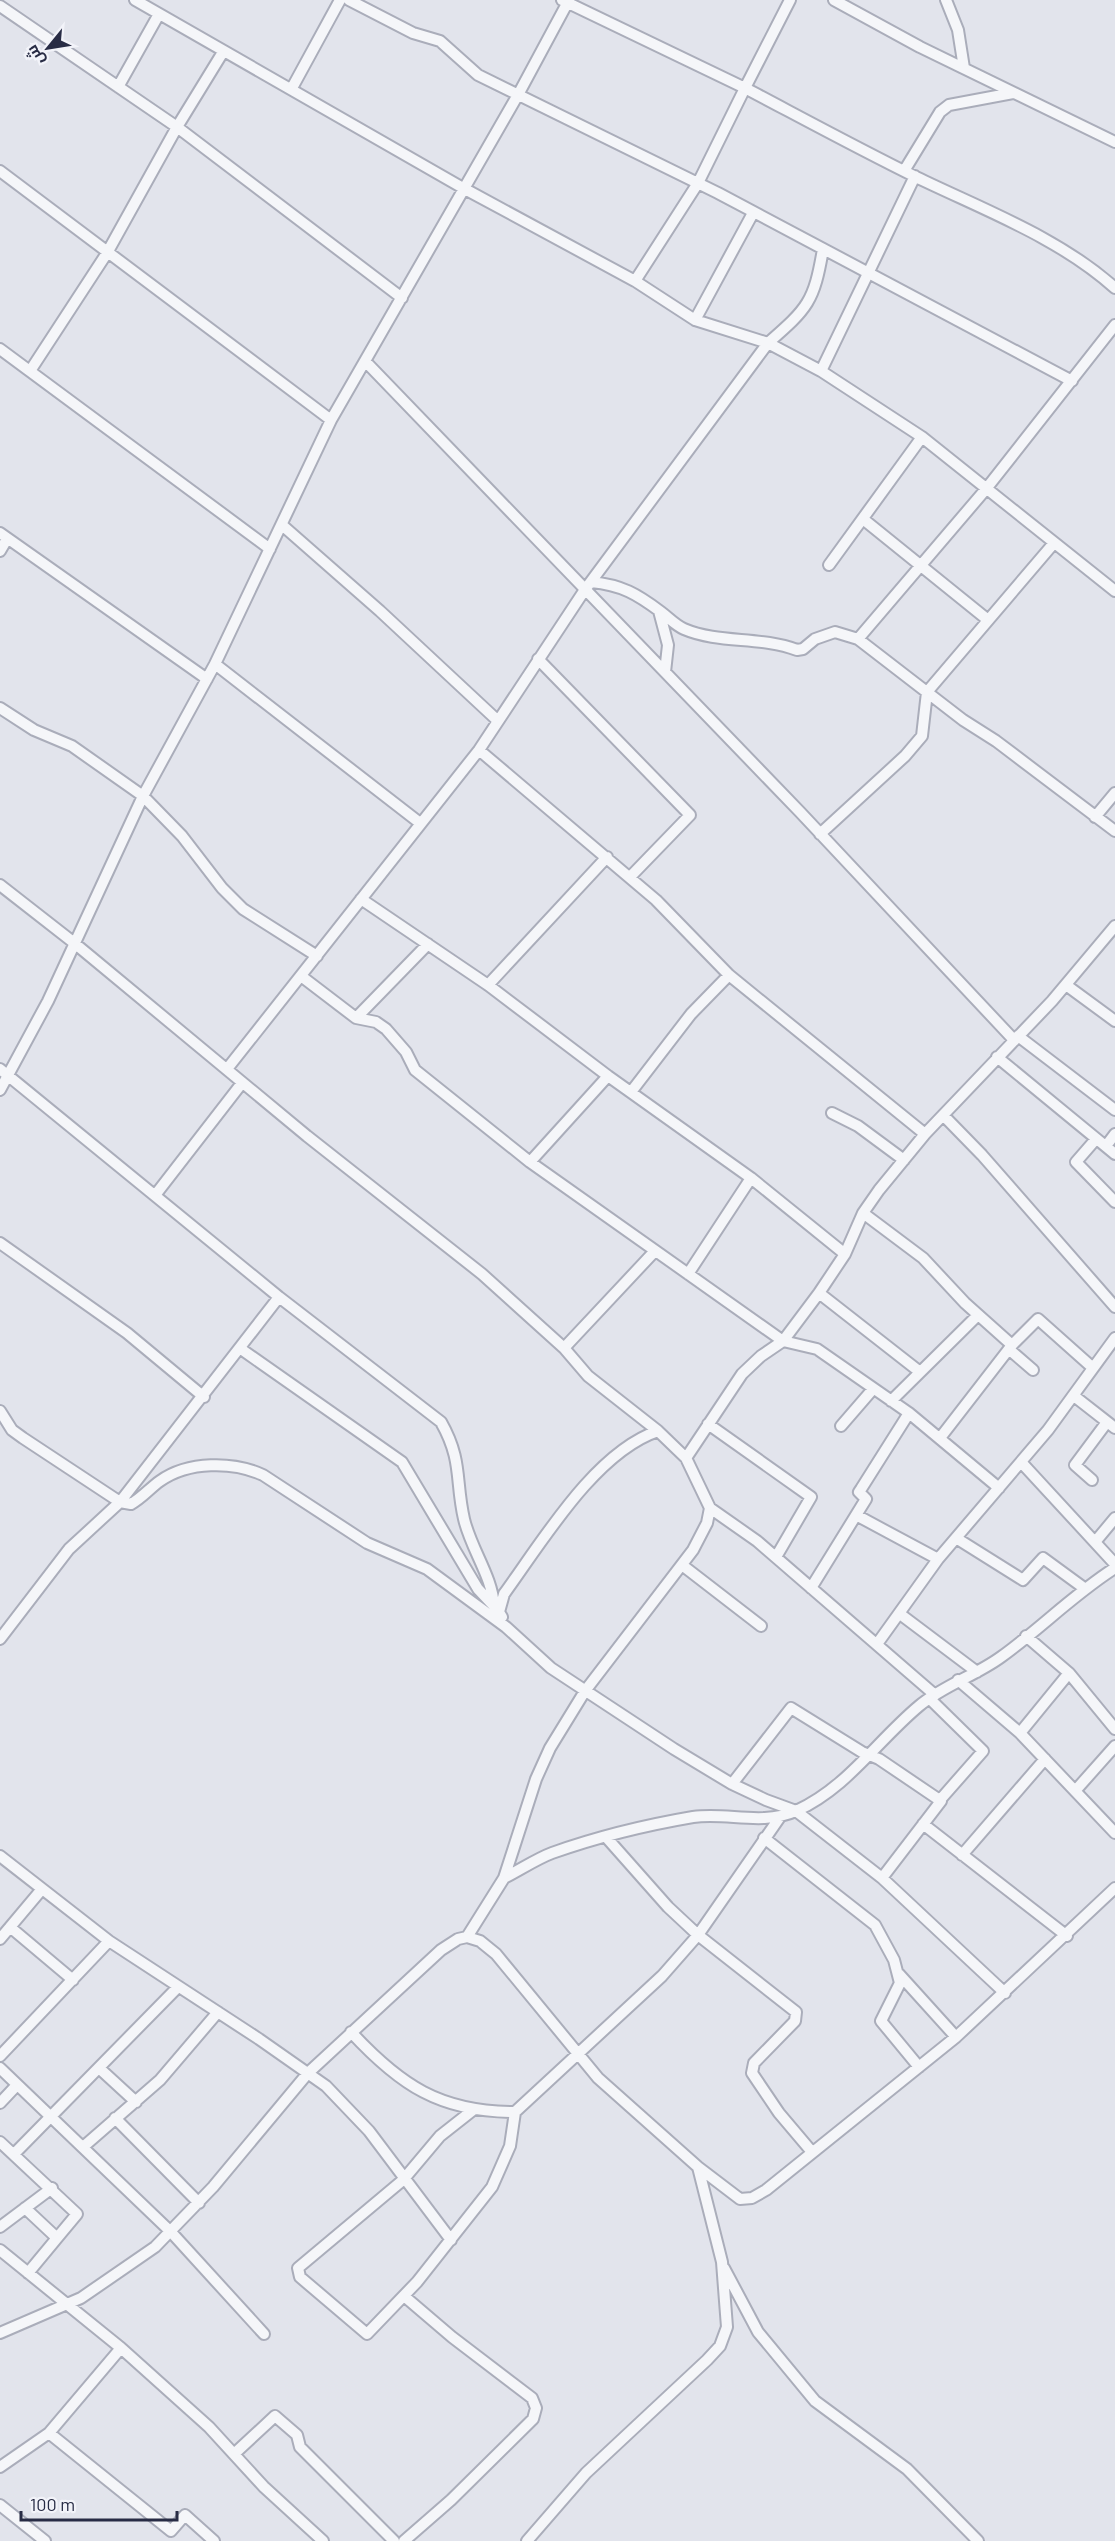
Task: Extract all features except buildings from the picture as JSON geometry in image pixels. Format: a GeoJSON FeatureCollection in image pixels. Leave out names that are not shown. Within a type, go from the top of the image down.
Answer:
{"type":"FeatureCollection","features":[{"type":"Feature","properties":{"kind":"street"},"geometry":{"type":"LineString","coordinates":[[135,0],[463,188],[635,281],[695,320],[768,343],[821,371],[922,437],[1115,591]]}},
{"type":"Feature","properties":{"kind":"street"},"geometry":{"type":"LineString","coordinates":[[292,88],[340,0]]}},
{"type":"Feature","properties":{"kind":"street"},"geometry":{"type":"LineString","coordinates":[[349,0],[413,33],[440,41],[478,75],[519,93],[698,183],[1072,381]]}},
{"type":"Feature","properties":{"kind":"street"},"geometry":{"type":"LineString","coordinates":[[635,281],[698,183],[790,0]]}},
{"type":"Feature","properties":{"kind":"street"},"geometry":{"type":"LineString","coordinates":[[834,0],[1013,93],[1115,142]]}},
{"type":"Feature","properties":{"kind":"street"},"geometry":{"type":"LineString","coordinates":[[946,0],[958,30],[964,68]]}},
{"type":"Feature","properties":{"kind":"street"},"geometry":{"type":"LineString","coordinates":[[0,1090],[4,1072],[17,1055],[52,993],[73,942],[143,796],[215,664],[331,420],[519,93],[566,1],[746,88],[915,177],[1013,222],[1092,268],[1115,288]]}},
{"type":"Feature","properties":{"kind":"street"},"geometry":{"type":"LineString","coordinates":[[0,6],[177,127],[402,298]]}},
{"type":"Feature","properties":{"kind":"street"},"geometry":{"type":"LineString","coordinates":[[118,87],[159,14]]}},
{"type":"Feature","properties":{"kind":"street"},"geometry":{"type":"LineString","coordinates":[[30,371],[107,253],[177,127],[223,52]]}},
{"type":"Feature","properties":{"kind":"street"},"geometry":{"type":"LineString","coordinates":[[904,171],[940,112],[949,105],[1013,93]]}},
{"type":"Feature","properties":{"kind":"street"},"geometry":{"type":"LineString","coordinates":[[0,171],[331,420]]}},
{"type":"Feature","properties":{"kind":"street"},"geometry":{"type":"LineString","coordinates":[[821,371],[915,177]]}},
{"type":"Feature","properties":{"kind":"street"},"geometry":{"type":"LineString","coordinates":[[695,320],[753,213]]}},
{"type":"Feature","properties":{"kind":"street"},"geometry":{"type":"LineString","coordinates":[[227,1069],[479,750],[587,586],[768,343],[808,306],[814,294],[824,249]]}},
{"type":"Feature","properties":{"kind":"street"},"geometry":{"type":"LineString","coordinates":[[858,639],[986,489],[1115,325]]}},
{"type":"Feature","properties":{"kind":"street"},"geometry":{"type":"LineString","coordinates":[[0,349],[270,549]]}},
{"type":"Feature","properties":{"kind":"street"},"geometry":{"type":"LineString","coordinates":[[365,361],[587,586],[665,672],[1016,1038],[1115,1110]]}},
{"type":"Feature","properties":{"kind":"street"},"geometry":{"type":"LineString","coordinates":[[829,566],[922,437]]}},
{"type":"Feature","properties":{"kind":"street"},"geometry":{"type":"LineString","coordinates":[[863,519],[988,620]]}},
{"type":"Feature","properties":{"kind":"street"},"geometry":{"type":"LineString","coordinates":[[282,525],[380,611],[497,720]]}},
{"type":"Feature","properties":{"kind":"street"},"geometry":{"type":"LineString","coordinates":[[0,551],[4,536],[207,680]]}},
{"type":"Feature","properties":{"kind":"street"},"geometry":{"type":"LineString","coordinates":[[820,834],[905,756],[922,736],[927,693],[1054,543]]}},
{"type":"Feature","properties":{"kind":"street"},"geometry":{"type":"LineString","coordinates":[[587,586],[615,584],[629,590],[680,628],[702,636],[753,639],[797,650],[803,649],[815,639],[835,632],[858,639],[927,693],[1115,831]]}},
{"type":"Feature","properties":{"kind":"street"},"geometry":{"type":"LineString","coordinates":[[659,611],[668,645],[665,672]]}},
{"type":"Feature","properties":{"kind":"street"},"geometry":{"type":"LineString","coordinates":[[538,659],[690,815],[630,877]]}},
{"type":"Feature","properties":{"kind":"street"},"geometry":{"type":"LineString","coordinates":[[215,664],[420,823]]}},
{"type":"Feature","properties":{"kind":"street"},"geometry":{"type":"LineString","coordinates":[[0,708],[34,730],[72,746],[143,796],[182,836],[222,888],[243,909],[317,956]]}},
{"type":"Feature","properties":{"kind":"street"},"geometry":{"type":"LineString","coordinates":[[479,750],[630,877],[729,975],[925,1134]]}},
{"type":"Feature","properties":{"kind":"street"},"geometry":{"type":"LineString","coordinates":[[1095,817],[1115,793]]}},
{"type":"Feature","properties":{"kind":"street"},"geometry":{"type":"LineString","coordinates":[[488,985],[607,857]]}},
{"type":"Feature","properties":{"kind":"street"},"geometry":{"type":"LineString","coordinates":[[0,885],[73,942],[242,1083],[482,1274],[564,1348],[588,1376],[658,1431],[686,1458],[710,1508],[757,1541],[878,1644],[982,1751],[940,1800],[941,1804],[882,1878]]}},
{"type":"Feature","properties":{"kind":"street"},"geometry":{"type":"LineString","coordinates":[[362,899],[488,985],[608,1076],[750,1178],[845,1254]]}},
{"type":"Feature","properties":{"kind":"street"},"geometry":{"type":"LineString","coordinates":[[686,1458],[742,1374],[761,1356],[783,1341],[819,1293],[845,1254],[863,1213],[925,1134],[1113,932]]}},
{"type":"Feature","properties":{"kind":"street"},"geometry":{"type":"LineString","coordinates":[[356,1018],[428,944]]}},
{"type":"Feature","properties":{"kind":"street"},"geometry":{"type":"LineString","coordinates":[[631,1092],[691,1014],[729,975]]}},
{"type":"Feature","properties":{"kind":"street"},"geometry":{"type":"LineString","coordinates":[[301,976],[356,1018],[376,1022],[386,1029],[406,1052],[415,1070],[530,1162],[654,1252],[783,1341],[817,1349],[909,1413],[940,1438],[959,1458],[999,1488]]}},
{"type":"Feature","properties":{"kind":"street"},"geometry":{"type":"LineString","coordinates":[[1066,985],[1115,1021]]}},
{"type":"Feature","properties":{"kind":"street"},"geometry":{"type":"LineString","coordinates":[[997,1057],[1115,1154]]}},
{"type":"Feature","properties":{"kind":"street"},"geometry":{"type":"LineString","coordinates":[[4,1072],[156,1194],[279,1297],[441,1422],[454,1444],[464,1518],[492,1590],[496,1609]]}},
{"type":"Feature","properties":{"kind":"street"},"geometry":{"type":"LineString","coordinates":[[530,1162],[608,1076]]}},
{"type":"Feature","properties":{"kind":"street"},"geometry":{"type":"LineString","coordinates":[[156,1194],[242,1083]]}},
{"type":"Feature","properties":{"kind":"street"},"geometry":{"type":"LineString","coordinates":[[832,1113],[858,1126],[904,1160]]}},
{"type":"Feature","properties":{"kind":"street"},"geometry":{"type":"LineString","coordinates":[[943,1115],[982,1155],[1115,1307]]}},
{"type":"Feature","properties":{"kind":"street"},"geometry":{"type":"LineString","coordinates":[[1106,1146],[1115,1134]]}},
{"type":"Feature","properties":{"kind":"street"},"geometry":{"type":"LineString","coordinates":[[1096,1139],[1076,1162],[1115,1202]]}},
{"type":"Feature","properties":{"kind":"street"},"geometry":{"type":"LineString","coordinates":[[688,1274],[750,1178]]}},
{"type":"Feature","properties":{"kind":"street"},"geometry":{"type":"LineString","coordinates":[[863,1213],[923,1258],[1033,1370]]}},
{"type":"Feature","properties":{"kind":"street"},"geometry":{"type":"LineString","coordinates":[[0,1243],[127,1333],[204,1396]]}},
{"type":"Feature","properties":{"kind":"street"},"geometry":{"type":"LineString","coordinates":[[564,1348],[654,1252]]}},
{"type":"Feature","properties":{"kind":"street"},"geometry":{"type":"LineString","coordinates":[[819,1293],[920,1372]]}},
{"type":"Feature","properties":{"kind":"street"},"geometry":{"type":"LineString","coordinates":[[0,1639],[64,1555],[120,1502],[241,1349],[279,1297]]}},
{"type":"Feature","properties":{"kind":"street"},"geometry":{"type":"LineString","coordinates":[[891,1401],[978,1315]]}},
{"type":"Feature","properties":{"kind":"street"},"geometry":{"type":"LineString","coordinates":[[940,1438],[1038,1319],[1093,1368]]}},
{"type":"Feature","properties":{"kind":"street"},"geometry":{"type":"LineString","coordinates":[[878,1644],[938,1559],[1074,1396],[1115,1338]]}},
{"type":"Feature","properties":{"kind":"street"},"geometry":{"type":"LineString","coordinates":[[241,1349],[402,1462],[478,1589],[496,1609],[506,1627]]}},
{"type":"Feature","properties":{"kind":"street"},"geometry":{"type":"LineString","coordinates":[[841,1426],[873,1389]]}},
{"type":"Feature","properties":{"kind":"street"},"geometry":{"type":"LineString","coordinates":[[1074,1396],[1111,1425],[1075,1465],[1092,1480]]}},
{"type":"Feature","properties":{"kind":"street"},"geometry":{"type":"LineString","coordinates":[[0,1411],[12,1430],[22,1438],[120,1502],[131,1504],[162,1479],[197,1467],[249,1468],[368,1543],[427,1569],[506,1627],[542,1661],[585,1690],[732,1784],[766,1800],[796,1810],[882,1878],[1005,1993]]}},
{"type":"Feature","properties":{"kind":"street"},"geometry":{"type":"LineString","coordinates":[[811,1588],[866,1499],[859,1492],[909,1413]]}},
{"type":"Feature","properties":{"kind":"street"},"geometry":{"type":"LineString","coordinates":[[708,1424],[811,1497],[776,1557]]}},
{"type":"Feature","properties":{"kind":"street"},"geometry":{"type":"LineString","coordinates":[[496,1609],[504,1594],[576,1498],[620,1452],[640,1437],[658,1431]]}},
{"type":"Feature","properties":{"kind":"street"},"geometry":{"type":"LineString","coordinates":[[504,1878],[550,1854],[606,1837],[694,1817],[759,1820],[780,1817],[796,1810],[838,1786],[932,1697],[958,1680],[1002,1657],[1084,1588],[1115,1566],[1021,1462]]}},
{"type":"Feature","properties":{"kind":"street"},"geometry":{"type":"LineString","coordinates":[[0,2333],[68,2305],[126,2269],[171,2232],[199,2203],[308,2073],[441,1950],[467,1937],[504,1878],[536,1779],[550,1748],[585,1690],[682,1565],[700,1536],[710,1508]]}},
{"type":"Feature","properties":{"kind":"street"},"geometry":{"type":"LineString","coordinates":[[856,1515],[938,1559]]}},
{"type":"Feature","properties":{"kind":"street"},"geometry":{"type":"LineString","coordinates":[[1095,1542],[1115,1518]]}},
{"type":"Feature","properties":{"kind":"street"},"geometry":{"type":"LineString","coordinates":[[956,1538],[1023,1580],[1043,1558],[1084,1588]]}},
{"type":"Feature","properties":{"kind":"street"},"geometry":{"type":"LineString","coordinates":[[682,1565],[761,1626]]}},
{"type":"Feature","properties":{"kind":"street"},"geometry":{"type":"LineString","coordinates":[[900,1614],[976,1672]]}},
{"type":"Feature","properties":{"kind":"street"},"geometry":{"type":"LineString","coordinates":[[1026,1636],[1069,1673],[1115,1729]]}},
{"type":"Feature","properties":{"kind":"street"},"geometry":{"type":"LineString","coordinates":[[1020,1733],[1069,1673]]}},
{"type":"Feature","properties":{"kind":"street"},"geometry":{"type":"LineString","coordinates":[[958,1680],[1020,1733],[1115,1833]]}},
{"type":"Feature","properties":{"kind":"street"},"geometry":{"type":"LineString","coordinates":[[732,1784],[791,1708],[940,1800]]}},
{"type":"Feature","properties":{"kind":"street"},"geometry":{"type":"LineString","coordinates":[[1075,1791],[1113,1753]]}},
{"type":"Feature","properties":{"kind":"street"},"geometry":{"type":"LineString","coordinates":[[962,1855],[1045,1759]]}},
{"type":"Feature","properties":{"kind":"street"},"geometry":{"type":"LineString","coordinates":[[473,2110],[440,2136],[403,2180],[301,2263],[298,2273],[367,2334],[404,2296],[492,2187],[510,2146],[515,2112],[648,1989],[698,1935],[780,1817]]}},
{"type":"Feature","properties":{"kind":"street"},"geometry":{"type":"LineString","coordinates":[[924,1824],[1067,1936]]}},
{"type":"Feature","properties":{"kind":"street"},"geometry":{"type":"LineString","coordinates":[[606,1837],[668,1907],[698,1935],[797,2014],[795,2021],[754,2063],[752,2073],[779,2114],[812,2152]]}},
{"type":"Feature","properties":{"kind":"street"},"geometry":{"type":"LineString","coordinates":[[764,1838],[875,1925],[899,1974],[956,2037]]}},
{"type":"Feature","properties":{"kind":"street"},"geometry":{"type":"LineString","coordinates":[[0,1856],[110,1941],[326,2086],[369,2131],[403,2180],[451,2240]]}},
{"type":"Feature","properties":{"kind":"street"},"geometry":{"type":"LineString","coordinates":[[467,1937],[487,1945],[505,1963],[577,2055],[598,2078],[698,2166],[737,2197],[746,2199],[766,2190],[956,2037],[1067,1936],[1115,1888]]}},
{"type":"Feature","properties":{"kind":"street"},"geometry":{"type":"LineString","coordinates":[[0,1939],[42,1889]]}},
{"type":"Feature","properties":{"kind":"street"},"geometry":{"type":"LineString","coordinates":[[10,1927],[73,1980]]}},
{"type":"Feature","properties":{"kind":"street"},"geometry":{"type":"LineString","coordinates":[[0,2056],[110,1941]]}},
{"type":"Feature","properties":{"kind":"street"},"geometry":{"type":"LineString","coordinates":[[899,1974],[898,1989],[881,2021],[919,2067]]}},
{"type":"Feature","properties":{"kind":"street"},"geometry":{"type":"LineString","coordinates":[[14,2154],[178,1987]]}},
{"type":"Feature","properties":{"kind":"street"},"geometry":{"type":"LineString","coordinates":[[83,2147],[160,2080],[218,2012]]}},
{"type":"Feature","properties":{"kind":"street"},"geometry":{"type":"LineString","coordinates":[[351,2032],[382,2066],[402,2080],[447,2103],[473,2110],[515,2112]]}},
{"type":"Feature","properties":{"kind":"street"},"geometry":{"type":"LineString","coordinates":[[0,2068],[171,2232],[264,2334]]}},
{"type":"Feature","properties":{"kind":"street"},"geometry":{"type":"LineString","coordinates":[[99,2068],[136,2102]]}},
{"type":"Feature","properties":{"kind":"street"},"geometry":{"type":"LineString","coordinates":[[0,2103],[18,2085]]}},
{"type":"Feature","properties":{"kind":"street"},"geometry":{"type":"LineString","coordinates":[[115,2118],[199,2203]]}},
{"type":"Feature","properties":{"kind":"street"},"geometry":{"type":"LineString","coordinates":[[0,2142],[52,2188],[77,2214],[27,2273]]}},
{"type":"Feature","properties":{"kind":"street"},"geometry":{"type":"LineString","coordinates":[[527,2541],[586,2473],[720,2346],[727,2326],[722,2262],[698,2166]]}},
{"type":"Feature","properties":{"kind":"street"},"geometry":{"type":"LineString","coordinates":[[0,2227],[52,2188]]}},
{"type":"Feature","properties":{"kind":"street"},"geometry":{"type":"LineString","coordinates":[[25,2208],[57,2238]]}},
{"type":"Feature","properties":{"kind":"street"},"geometry":{"type":"LineString","coordinates":[[0,2250],[121,2348],[209,2427],[264,2487],[323,2541]]}},
{"type":"Feature","properties":{"kind":"street"},"geometry":{"type":"LineString","coordinates":[[722,2262],[758,2332],[815,2401],[907,2469],[978,2541]]}},
{"type":"Feature","properties":{"kind":"street"},"geometry":{"type":"LineString","coordinates":[[404,2296],[452,2337],[532,2398],[537,2408],[533,2419],[451,2500],[404,2541]]}},
{"type":"Feature","properties":{"kind":"street"},"geometry":{"type":"LineString","coordinates":[[1,2466],[49,2433],[121,2348]]}},
{"type":"Feature","properties":{"kind":"street"},"geometry":{"type":"LineString","coordinates":[[234,2454],[275,2416],[297,2436],[300,2447],[394,2541]]}},
{"type":"Feature","properties":{"kind":"street"},"geometry":{"type":"LineString","coordinates":[[49,2433],[168,2536],[185,2516],[214,2541]]}},
{"type":"Feature","properties":{"kind":"street"},"geometry":{"type":"LineString","coordinates":[[0,2505],[45,2541]]}}]}
